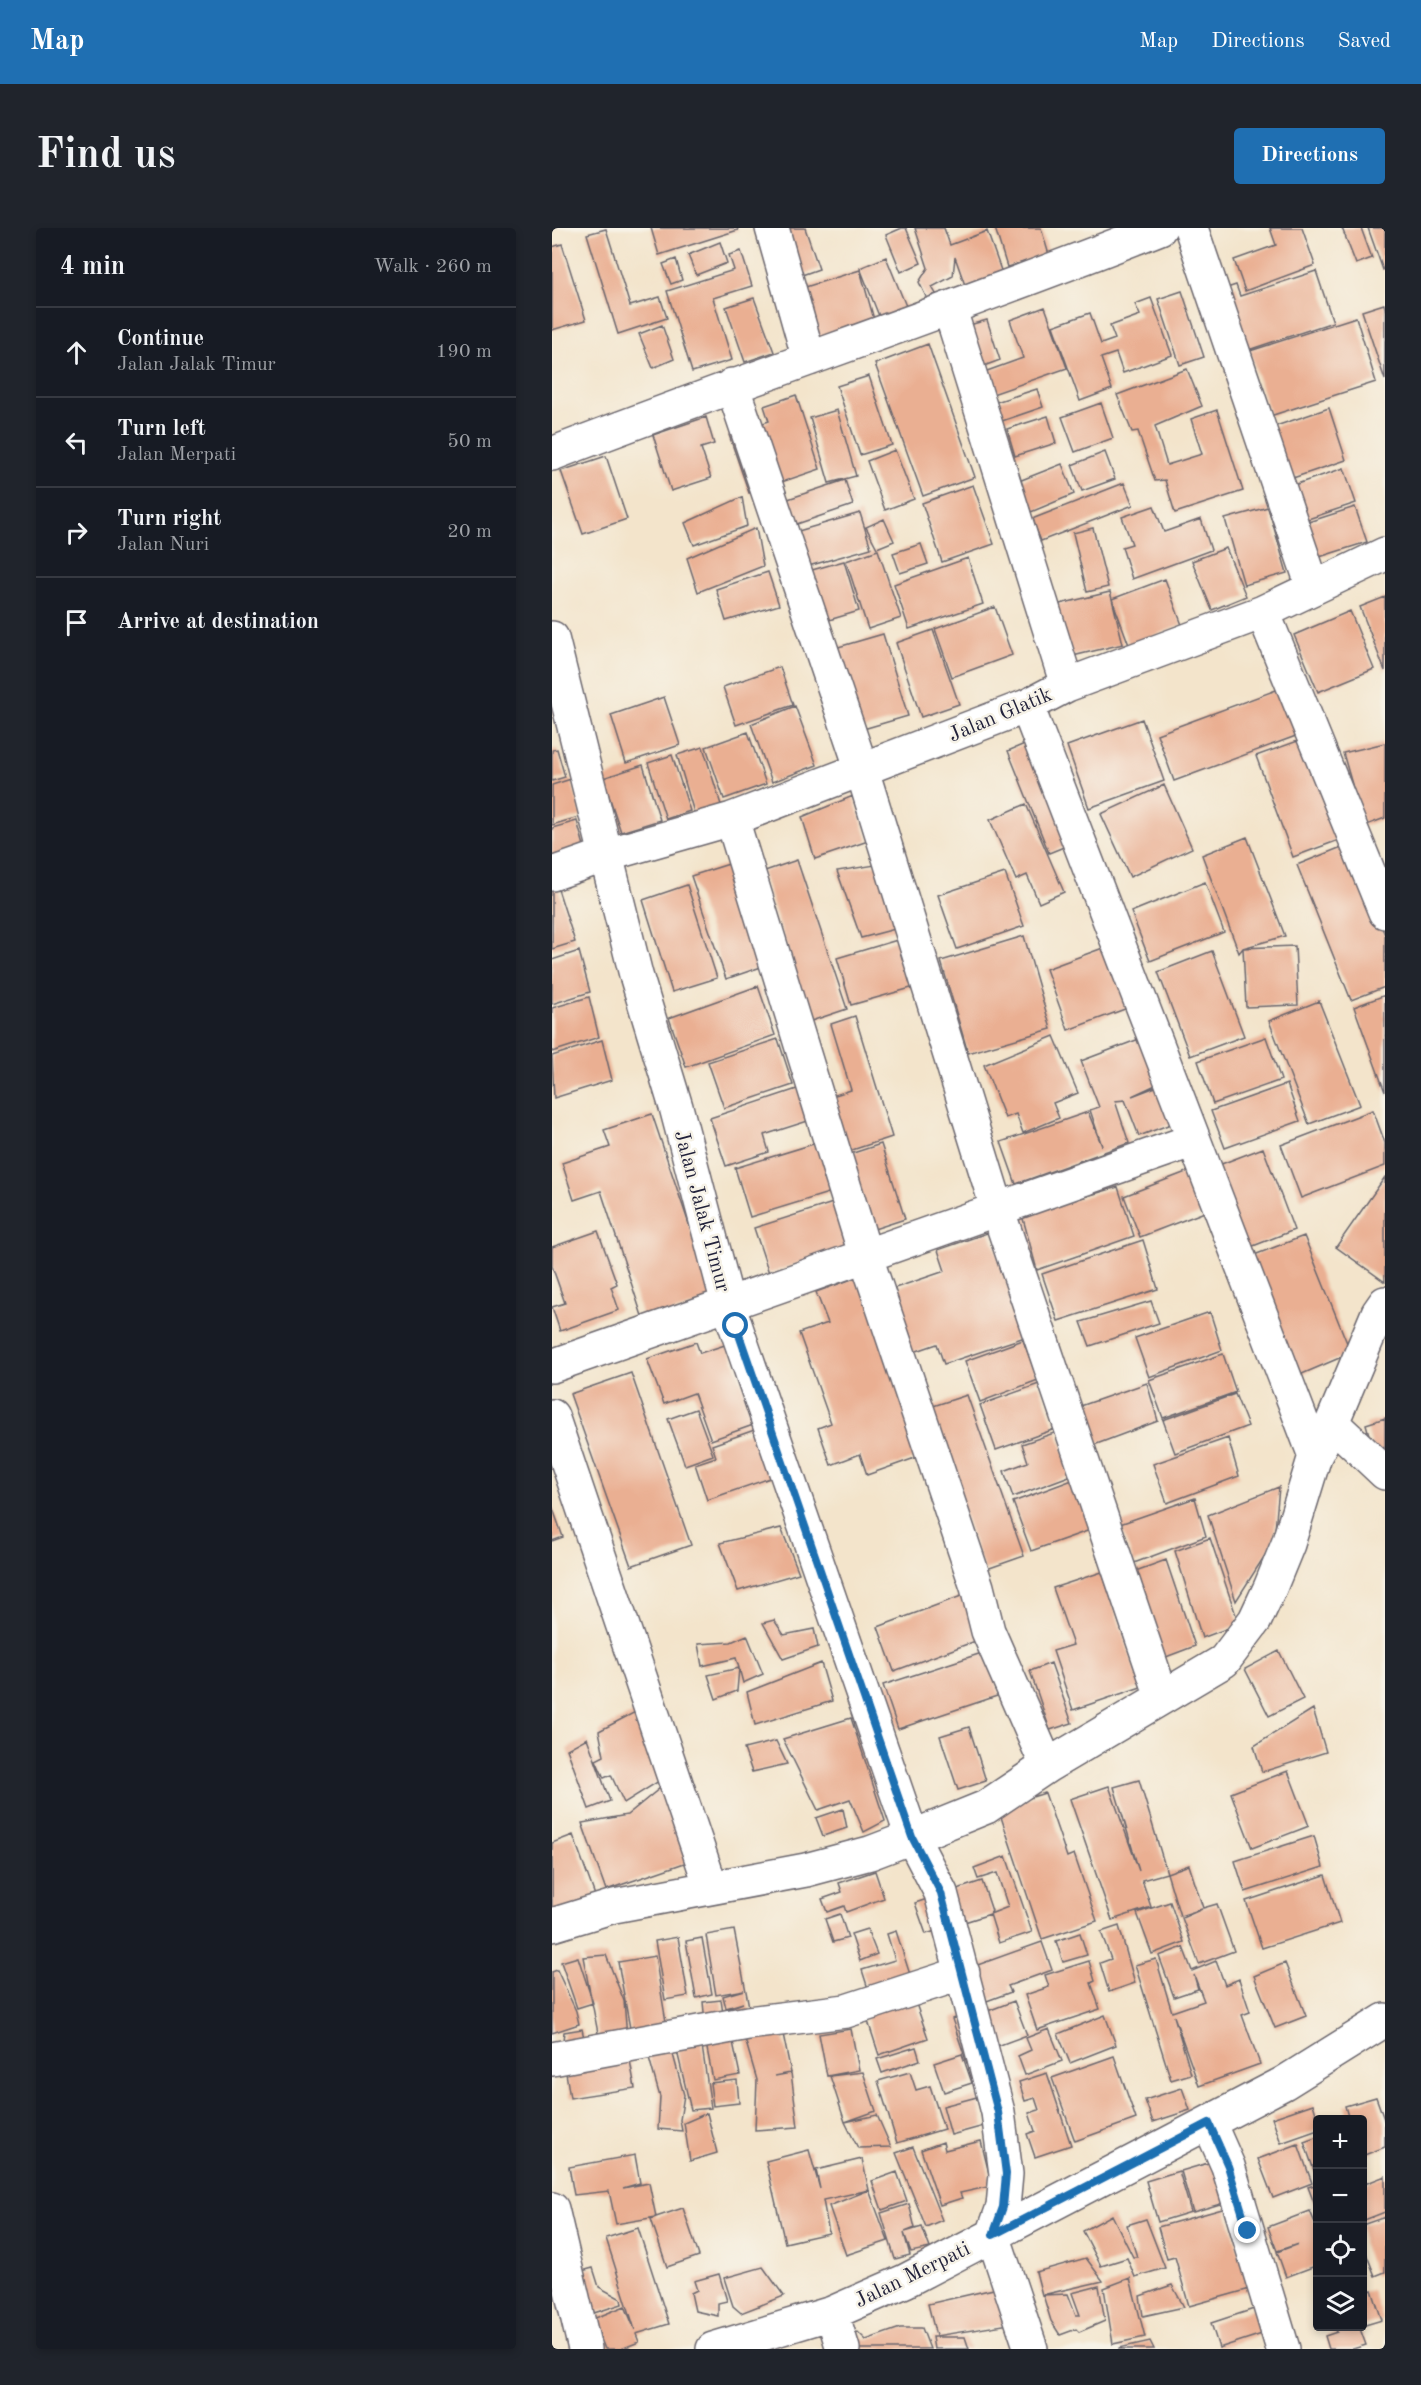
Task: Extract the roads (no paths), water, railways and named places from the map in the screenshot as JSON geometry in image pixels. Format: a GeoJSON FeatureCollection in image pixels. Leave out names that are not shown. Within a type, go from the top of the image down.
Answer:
{"type":"FeatureCollection","features":[{"type":"Feature","properties":{"kind":"street"},"geometry":{"type":"LineString","coordinates":[[772,228],[809,359]]}},
{"type":"Feature","properties":{"kind":"street"},"geometry":{"type":"LineString","coordinates":[[1191,228],[1313,587]]}},
{"type":"Feature","properties":{"kind":"street"},"geometry":{"type":"LineString","coordinates":[[552,454],[732,385],[950,310],[1156,229]]}},
{"type":"Feature","properties":{"kind":"street"},"geometry":{"type":"LineString","coordinates":[[950,310],[1067,685]]}},
{"type":"Feature","properties":{"kind":"street"},"geometry":{"type":"LineString","coordinates":[[732,385],[862,770],[998,1211],[1162,1697]]}},
{"type":"Feature","properties":{"kind":"street","name":"Jalan Glatik"},"geometry":{"type":"LineString","coordinates":[[606,855],[732,819],[862,770],[1027,706],[1067,685],[1263,612],[1385,554]]}},
{"type":"Feature","properties":{"kind":"street"},"geometry":{"type":"LineString","coordinates":[[1263,612],[1385,912]]}},
{"type":"Feature","properties":{"kind":"street","name":"Jalan Jalak Timur"},"geometry":{"type":"LineString","coordinates":[[552,638],[636,975],[672,1096],[728,1304],[912,1837],[941,1893],[998,2112],[1006,2174],[1003,2207],[993,2235]]}},
{"type":"Feature","properties":{"kind":"street"},"geometry":{"type":"LineString","coordinates":[[1027,706],[1315,1456]]}},
{"type":"Feature","properties":{"kind":"street"},"geometry":{"type":"LineString","coordinates":[[732,819],[866,1257],[977,1587],[988,1631],[1047,1766]]}},
{"type":"Feature","properties":{"kind":"street"},"geometry":{"type":"LineString","coordinates":[[552,874],[606,855]]}},
{"type":"Feature","properties":{"kind":"street"},"geometry":{"type":"LineString","coordinates":[[552,1366],[998,1211],[1194,1140]]}},
{"type":"Feature","properties":{"kind":"street"},"geometry":{"type":"LineString","coordinates":[[552,1925],[614,1906],[806,1870],[870,1853],[912,1837],[986,1807],[1047,1766],[1224,1661],[1243,1639],[1255,1620],[1288,1544],[1315,1456],[1332,1423],[1368,1335],[1385,1303]]}},
{"type":"Feature","properties":{"kind":"street"},"geometry":{"type":"LineString","coordinates":[[552,1416],[711,1887]]}},
{"type":"Feature","properties":{"kind":"street"},"geometry":{"type":"LineString","coordinates":[[1332,1423],[1385,1473]]}},
{"type":"Feature","properties":{"kind":"street"},"geometry":{"type":"LineString","coordinates":[[552,2059],[748,2023],[846,2011],[963,1973]]}},
{"type":"Feature","properties":{"kind":"street","name":"Jalan Merpati"},"geometry":{"type":"LineString","coordinates":[[713,2349],[832,2313],[905,2281],[1284,2083],[1385,2020]]}},
{"type":"Feature","properties":{"kind":"street"},"geometry":{"type":"LineString","coordinates":[[1209,2123],[1228,2166],[1283,2349]]}},
{"type":"Feature","properties":{"kind":"street"},"geometry":{"type":"LineString","coordinates":[[552,2209],[585,2349]]}},
{"type":"Feature","properties":{"kind":"street"},"geometry":{"type":"LineString","coordinates":[[993,2235],[1031,2349]]}},
{"type":"Feature","properties":{"kind":"street"},"geometry":{"type":"LineString","coordinates":[[832,2313],[843,2349]]}}]}
